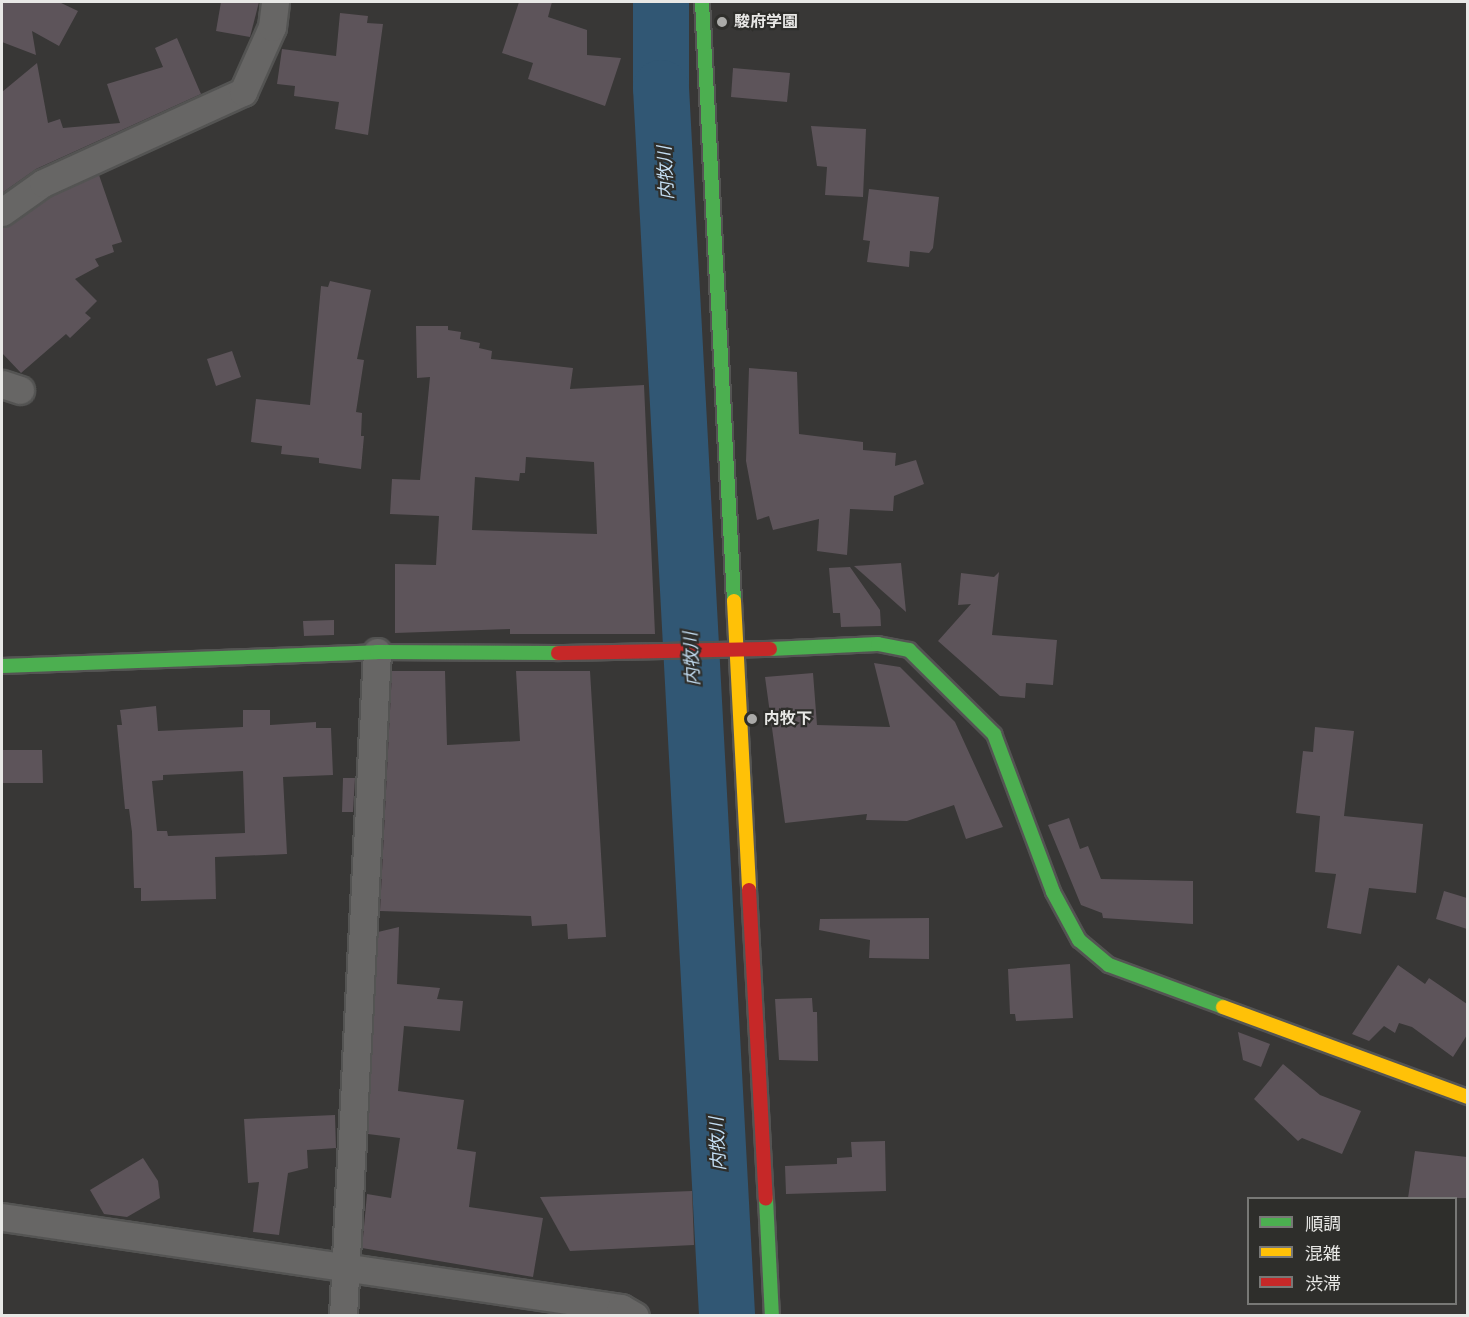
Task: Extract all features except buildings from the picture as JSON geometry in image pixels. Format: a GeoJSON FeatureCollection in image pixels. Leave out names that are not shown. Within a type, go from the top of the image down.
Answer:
{"type":"FeatureCollection","features":[{"type":"Feature","properties":{"kind":"street"},"geometry":{"type":"LineString","coordinates":[[2,212],[44,183],[243,92],[272,27],[275,2]]}},
{"type":"Feature","properties":{"kind":"street"},"geometry":{"type":"LineString","coordinates":[[702,2],[772,1316]]}},
{"type":"Feature","properties":{"kind":"street"},"geometry":{"type":"LineString","coordinates":[[2,666],[377,652],[672,653],[878,644],[909,650],[994,734],[1053,892],[1078,939],[1109,965],[1467,1096]]}},
{"type":"Feature","properties":{"kind":"street"},"geometry":{"type":"LineString","coordinates":[[343,1316],[347,1266],[349,1155],[377,652]]}},
{"type":"Feature","properties":{"kind":"street"},"geometry":{"type":"LineString","coordinates":[[2,1217],[621,1308],[635,1316]]}},
{"type":"Feature","properties":{"kind":"waterway","name":"内牧川"},"geometry":{"type":"LineString","coordinates":[[661,2],[661,88],[727,1316]]}},
{"type":"Feature","properties":{"kind":"traffic: fast"},"geometry":{"type":"LineString","coordinates":[[702,2],[734,601]]}},
{"type":"Feature","properties":{"kind":"traffic: fast"},"geometry":{"type":"LineString","coordinates":[[770,649],[878,644],[909,650],[994,734],[1053,892],[1079,940],[1109,965],[1223,1007]]}},
{"type":"Feature","properties":{"kind":"traffic: fast"},"geometry":{"type":"LineString","coordinates":[[2,666],[377,652],[558,653]]}},
{"type":"Feature","properties":{"kind":"traffic: fast"},"geometry":{"type":"LineString","coordinates":[[766,1199],[772,1316]]}},
{"type":"Feature","properties":{"kind":"traffic: slow"},"geometry":{"type":"LineString","coordinates":[[734,601],[749,890]]}},
{"type":"Feature","properties":{"kind":"traffic: slow"},"geometry":{"type":"LineString","coordinates":[[1223,1007],[1468,1097]]}},
{"type":"Feature","properties":{"kind":"traffic: jam"},"geometry":{"type":"LineString","coordinates":[[558,653],[770,649]]}},
{"type":"Feature","properties":{"kind":"traffic: jam"},"geometry":{"type":"LineString","coordinates":[[749,890],[766,1199]]}},
{"type":"Feature","properties":{"kind":"place","name":"駿府学園"},"geometry":{"type":"Point","coordinates":[722,22]}},
{"type":"Feature","properties":{"kind":"place","name":"内牧下"},"geometry":{"type":"Point","coordinates":[752,719]}}]}
